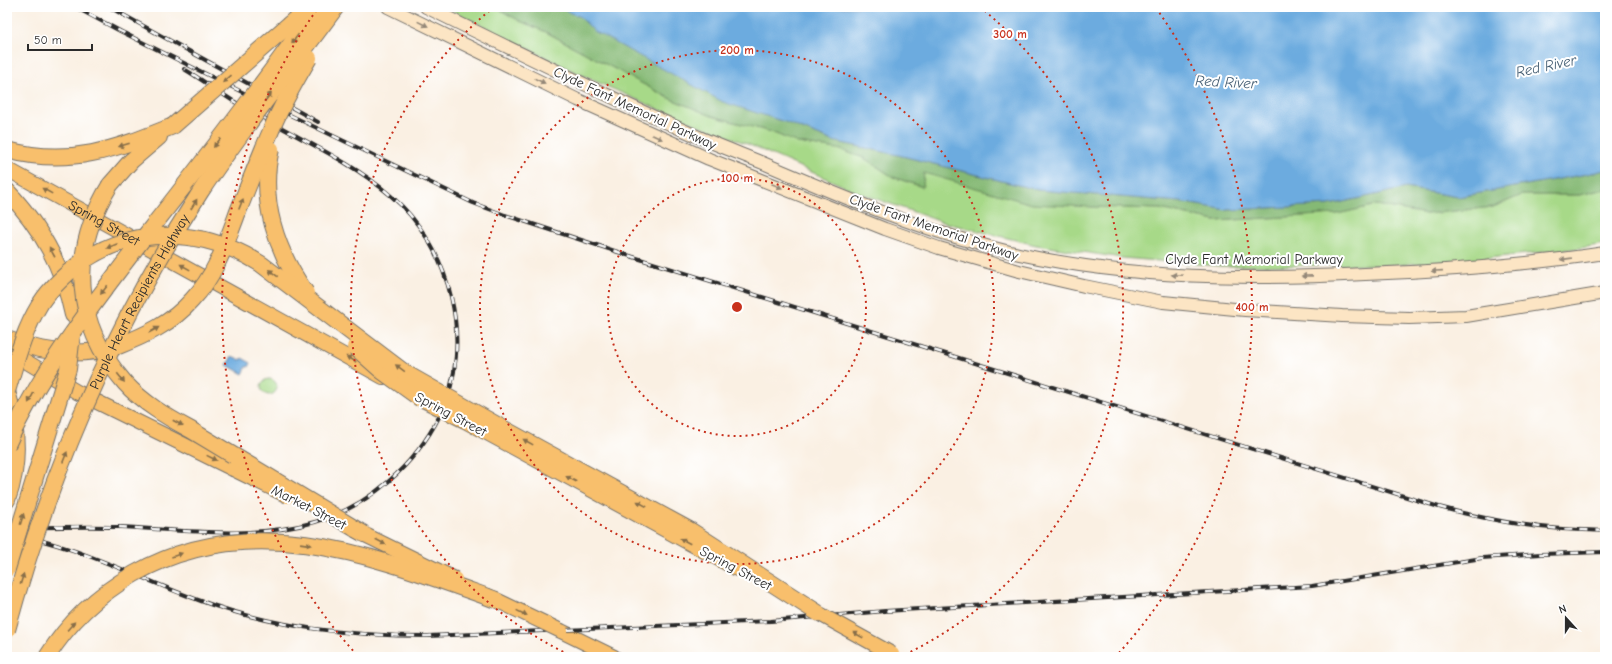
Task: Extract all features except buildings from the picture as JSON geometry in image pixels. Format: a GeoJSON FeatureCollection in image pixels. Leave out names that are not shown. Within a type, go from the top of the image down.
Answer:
{"type":"FeatureCollection","features":[{"type":"Feature","properties":{"kind":"highway"},"geometry":{"type":"LineString","coordinates":[[309,7],[131,161],[110,185],[94,214],[85,245],[82,264],[82,285],[86,309],[97,341],[109,363],[125,384],[145,402],[167,417],[364,534]]}},
{"type":"Feature","properties":{"kind":"highway","name":"Purple Heart Recipients Highway"},"geometry":{"type":"LineString","coordinates":[[7,445],[33,394],[82,319],[236,118],[317,7]]}},
{"type":"Feature","properties":{"kind":"highway"},"geometry":{"type":"LineString","coordinates":[[7,339],[33,347],[64,353],[81,354],[98,352],[141,337],[160,327],[176,316],[192,301],[205,285],[218,263],[277,115],[336,7]]}},
{"type":"Feature","properties":{"kind":"highway","name":"Purple Heart Recipients Highway"},"geometry":{"type":"LineString","coordinates":[[7,630],[30,550],[58,474],[90,394],[128,318],[152,273],[201,192],[254,116],[336,7]]}},
{"type":"Feature","properties":{"kind":"highway"},"geometry":{"type":"LineString","coordinates":[[290,93],[272,144],[267,164],[269,212],[281,248],[298,282],[333,327],[382,371],[421,399]]}},
{"type":"Feature","properties":{"kind":"highway"},"geometry":{"type":"LineString","coordinates":[[7,150],[38,155],[82,155],[105,151],[125,145],[173,126]]}},
{"type":"Feature","properties":{"kind":"highway"},"geometry":{"type":"LineString","coordinates":[[7,191],[26,212],[54,256],[60,269],[73,315],[72,344],[68,369],[7,569]]}},
{"type":"Feature","properties":{"kind":"highway"},"geometry":{"type":"LineString","coordinates":[[7,500],[14,476],[17,450],[14,418],[7,391],[23,339],[39,305],[61,279],[78,265],[110,247],[126,241],[141,238],[173,236],[213,241],[236,250],[261,264],[406,373],[497,425],[691,531],[818,613]]}},
{"type":"Feature","properties":{"kind":"highway"},"geometry":{"type":"LineString","coordinates":[[47,657],[59,639],[81,615],[124,580],[152,565],[181,553],[212,545],[268,540],[338,549],[401,566],[496,600]]}},
{"type":"Feature","properties":{"kind":"main road","name":"Clyde Fant Memorial Parkway"},"geometry":{"type":"LineString","coordinates":[[388,7],[578,100],[709,159],[885,229],[946,250],[1019,271],[1169,303],[1252,311],[1350,316],[1409,318],[1466,316],[1605,293]]}},
{"type":"Feature","properties":{"kind":"main road","name":"Clyde Fant Memorial Parkway"},"geometry":{"type":"LineString","coordinates":[[426,7],[627,105],[687,132],[819,187],[881,212],[937,232],[1022,254],[1086,266],[1141,273],[1264,277],[1332,276],[1472,268],[1605,253]]}},
{"type":"Feature","properties":{"kind":"main road","name":"Spring Street"},"geometry":{"type":"LineString","coordinates":[[7,169],[421,399],[472,425],[818,613],[894,656]]}},
{"type":"Feature","properties":{"kind":"main road","name":"Market Street"},"geometry":{"type":"LineString","coordinates":[[7,350],[77,392],[614,657]]}},
{"type":"Feature","properties":{"kind":"green space"},"geometry":{"type":"Polygon","coordinates":[[[445,7],[499,7],[502,11],[520,21],[546,32],[671,99],[712,116],[771,132],[798,143],[838,149],[864,158],[893,177],[922,187],[923,173],[1092,207],[1160,209],[1215,221],[1337,214],[1377,205],[1426,214],[1493,207],[1522,195],[1579,195],[1605,189],[1605,244],[1471,260],[1391,265],[1221,266],[1122,258],[1036,245],[942,222],[857,192],[750,145],[669,114],[575,72],[445,7]]]}},
{"type":"Feature","properties":{"kind":"green space"},"geometry":{"type":"Polygon","coordinates":[[[499,7],[562,7],[788,123],[833,141],[898,155],[1038,190],[1180,202],[1227,210],[1329,205],[1406,188],[1458,197],[1587,174],[1605,169],[1605,189],[1579,195],[1522,195],[1493,207],[1426,214],[1377,205],[1337,214],[1215,221],[1160,209],[1032,204],[924,173],[923,187],[893,177],[864,158],[838,149],[798,143],[771,132],[712,116],[671,99],[546,32],[520,21],[502,11],[499,7]]]}},
{"type":"Feature","properties":{"kind":"green space"},"geometry":{"type":"Polygon","coordinates":[[[269,379],[276,384],[277,387],[272,394],[269,395],[262,390],[261,387],[266,380],[269,379]]]}},
{"type":"Feature","properties":{"kind":"water","name":"Red River"},"geometry":{"type":"Polygon","coordinates":[[[562,7],[1605,7],[1605,170],[1458,197],[1406,188],[1329,205],[1227,210],[1180,202],[1038,190],[898,155],[833,141],[788,123],[723,102],[594,31],[579,16],[570,13],[562,7]]]}},
{"type":"Feature","properties":{"kind":"water"},"geometry":{"type":"Polygon","coordinates":[[[232,356],[241,360],[242,358],[251,363],[249,367],[247,366],[243,374],[227,365],[232,356]]]}},
{"type":"Feature","properties":{"kind":"railway"},"geometry":{"type":"LineString","coordinates":[[75,7],[242,92],[473,203],[505,215],[627,255],[1439,507],[1515,524],[1546,528],[1605,531]]}},
{"type":"Feature","properties":{"kind":"railway"},"geometry":{"type":"LineString","coordinates":[[109,7],[318,122]]}},
{"type":"Feature","properties":{"kind":"railway"},"geometry":{"type":"LineString","coordinates":[[7,528],[118,527],[242,532],[291,528],[315,522],[354,506],[389,481],[404,467],[418,451],[430,433],[440,415],[451,387],[456,357],[456,327],[451,297],[442,268],[428,240],[411,216],[390,195],[346,163],[239,105],[184,69]]}},
{"type":"Feature","properties":{"kind":"railway"},"geometry":{"type":"LineString","coordinates":[[7,533],[32,538],[81,553],[201,601],[257,618],[313,629],[399,636],[771,621],[885,611],[1312,586],[1482,558],[1605,552]]}}]}
